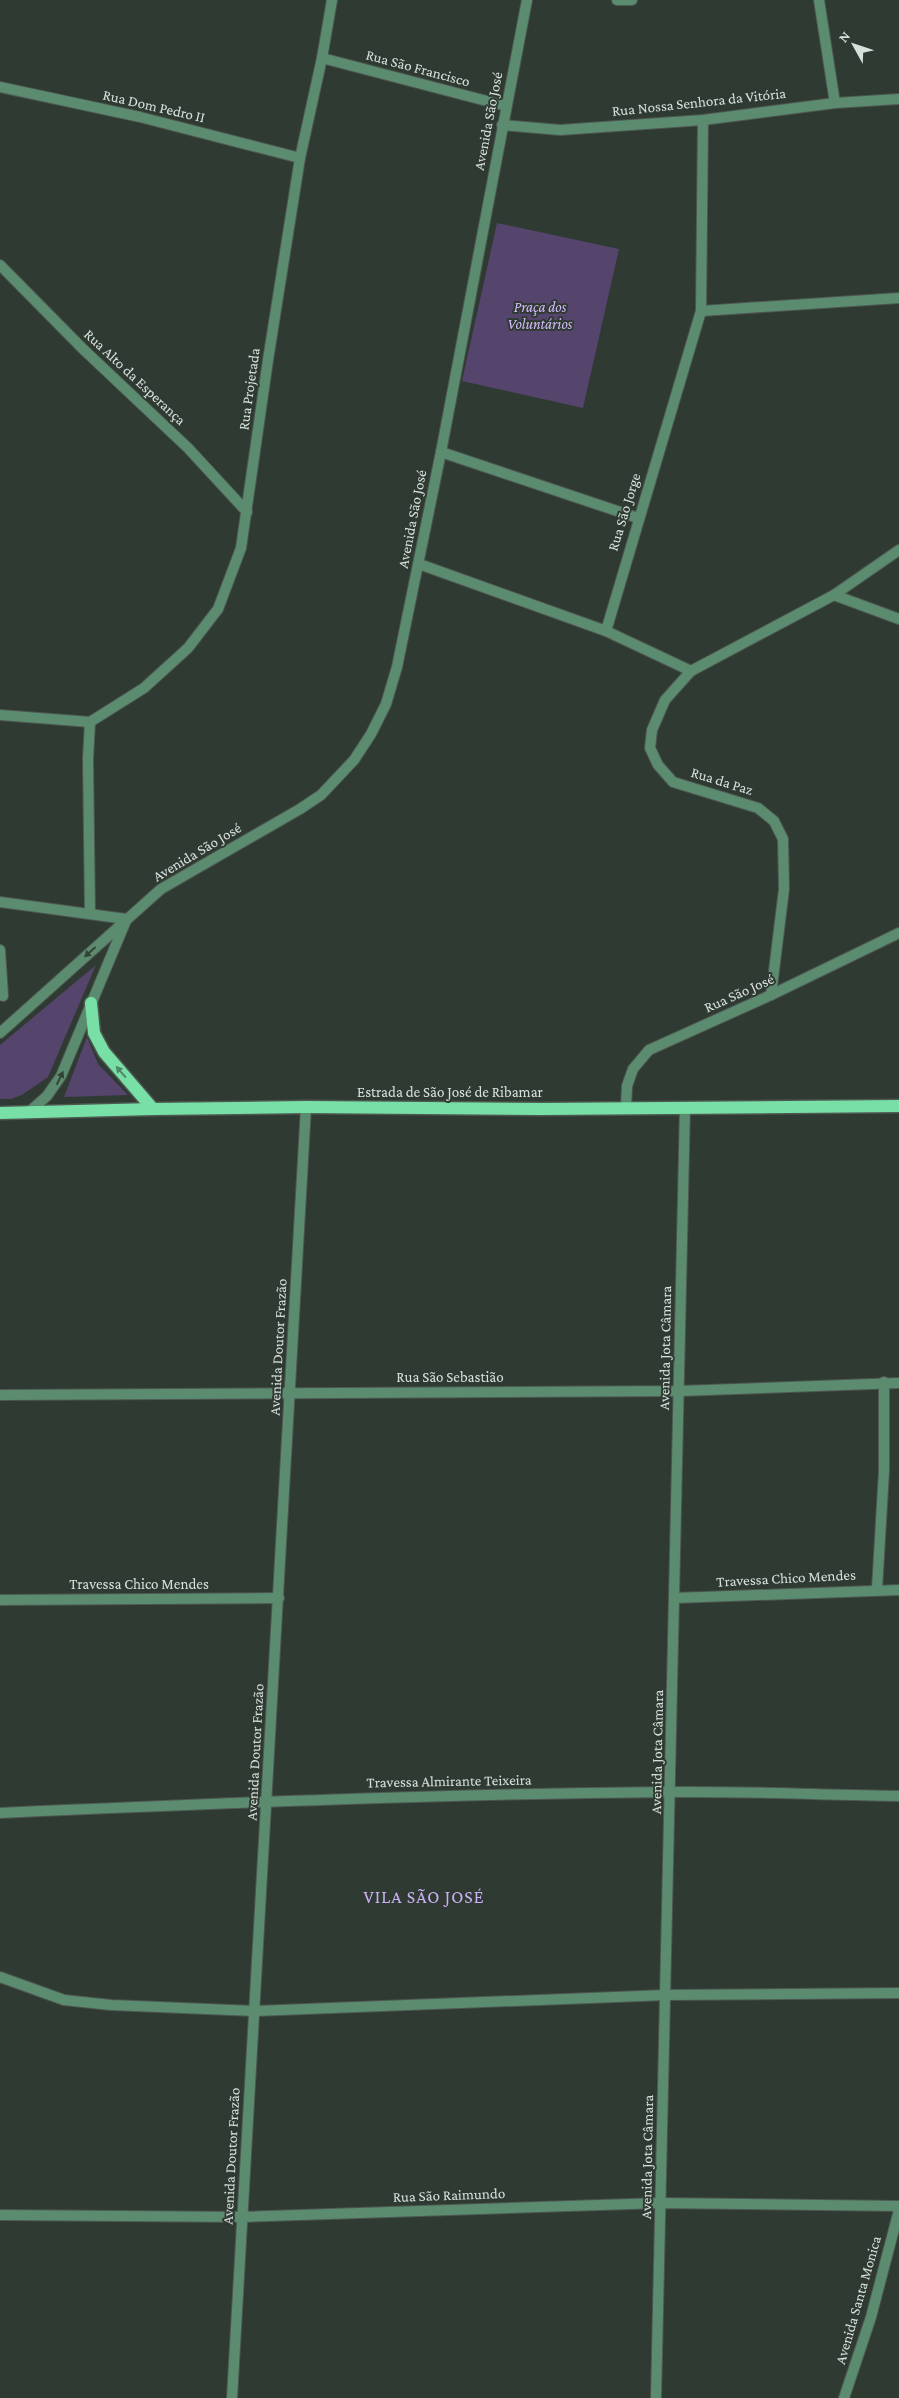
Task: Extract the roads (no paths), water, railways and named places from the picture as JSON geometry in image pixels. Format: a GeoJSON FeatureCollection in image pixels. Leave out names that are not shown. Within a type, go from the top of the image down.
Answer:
{"type":"FeatureCollection","features":[{"type":"Feature","properties":{"kind":"main road"},"geometry":{"type":"LineString","coordinates":[[90,1003],[94,1033],[104,1052],[153,1109]]}},
{"type":"Feature","properties":{"kind":"main road","name":"Estrada de São José de Ribamar"},"geometry":{"type":"LineString","coordinates":[[0,1114],[306,1107],[685,1108],[899,1106]]}},
{"type":"Feature","properties":{"kind":"street","name":"Rua Projetada"},"geometry":{"type":"LineString","coordinates":[[90,722],[144,688],[188,648],[218,610],[241,548],[300,158],[322,58],[332,0]]}},
{"type":"Feature","properties":{"kind":"street","name":"Avenida São José"},"geometry":{"type":"LineString","coordinates":[[0,1032],[126,919],[178,879],[300,810],[321,795],[354,760],[371,734],[386,704],[397,667],[419,564],[527,0]]}},
{"type":"Feature","properties":{"kind":"street"},"geometry":{"type":"LineString","coordinates":[[617,0],[632,0]]}},
{"type":"Feature","properties":{"kind":"street"},"geometry":{"type":"LineString","coordinates":[[819,0],[835,103]]}},
{"type":"Feature","properties":{"kind":"street","name":"Rua São Francisco"},"geometry":{"type":"LineString","coordinates":[[322,58],[506,106]]}},
{"type":"Feature","properties":{"kind":"street","name":"Rua Dom Pedro II"},"geometry":{"type":"LineString","coordinates":[[0,87],[140,117],[300,158]]}},
{"type":"Feature","properties":{"kind":"street","name":"Rua Nossa Senhora da Vitória"},"geometry":{"type":"LineString","coordinates":[[502,125],[560,130],[703,120],[835,103],[899,99]]}},
{"type":"Feature","properties":{"kind":"street","name":"Rua São Jorge"},"geometry":{"type":"LineString","coordinates":[[606,631],[701,311],[704,221],[703,120]]}},
{"type":"Feature","properties":{"kind":"street","name":"Rua Alto da Esperança"},"geometry":{"type":"LineString","coordinates":[[0,265],[82,349],[188,448],[247,512]]}},
{"type":"Feature","properties":{"kind":"street"},"geometry":{"type":"LineString","coordinates":[[701,311],[899,298]]}},
{"type":"Feature","properties":{"kind":"street"},"geometry":{"type":"LineString","coordinates":[[441,452],[638,518]]}},
{"type":"Feature","properties":{"kind":"street","name":"Rua da Paz"},"geometry":{"type":"LineString","coordinates":[[771,995],[784,889],[783,839],[774,821],[758,808],[673,782],[658,765],[650,748],[652,730],[665,700],[691,671],[834,595],[899,550]]}},
{"type":"Feature","properties":{"kind":"street"},"geometry":{"type":"LineString","coordinates":[[419,564],[606,631],[691,671]]}},
{"type":"Feature","properties":{"kind":"street"},"geometry":{"type":"LineString","coordinates":[[834,595],[899,619]]}},
{"type":"Feature","properties":{"kind":"street"},"geometry":{"type":"LineString","coordinates":[[0,715],[90,722],[88,759],[90,914]]}},
{"type":"Feature","properties":{"kind":"street"},"geometry":{"type":"LineString","coordinates":[[0,902],[126,919]]}},
{"type":"Feature","properties":{"kind":"street","name":"Avenida São José"},"geometry":{"type":"LineString","coordinates":[[28,1114],[40,1105],[56,1086],[126,919]]}},
{"type":"Feature","properties":{"kind":"street","name":"Rua São José"},"geometry":{"type":"LineString","coordinates":[[626,1107],[627,1086],[633,1068],[648,1050],[771,995],[899,933]]}},
{"type":"Feature","properties":{"kind":"street"},"geometry":{"type":"LineString","coordinates":[[0,950],[3,996]]}},
{"type":"Feature","properties":{"kind":"street","name":"Avenida Doutor Frazão"},"geometry":{"type":"LineString","coordinates":[[232,2398],[306,1107]]}},
{"type":"Feature","properties":{"kind":"street","name":"Avenida Jota Câmara"},"geometry":{"type":"LineString","coordinates":[[656,2398],[685,1108]]}},
{"type":"Feature","properties":{"kind":"street"},"geometry":{"type":"LineString","coordinates":[[877,1589],[884,1471],[884,1382]]}},
{"type":"Feature","properties":{"kind":"street","name":"Rua São Sebastião"},"geometry":{"type":"LineString","coordinates":[[0,1395],[679,1391],[884,1382],[899,1383]]}},
{"type":"Feature","properties":{"kind":"street","name":"Travessa Chico Mendes"},"geometry":{"type":"LineString","coordinates":[[675,1598],[877,1589],[899,1590]]}},
{"type":"Feature","properties":{"kind":"street","name":"Travessa Chico Mendes"},"geometry":{"type":"LineString","coordinates":[[0,1600],[279,1598]]}},
{"type":"Feature","properties":{"kind":"street","name":"Travessa Almirante Teixeira"},"geometry":{"type":"LineString","coordinates":[[0,1813],[267,1800],[671,1792],[899,1796]]}},
{"type":"Feature","properties":{"kind":"street"},"geometry":{"type":"LineString","coordinates":[[0,1978],[64,2000],[111,2005],[255,2011],[666,1995],[899,1993]]}},
{"type":"Feature","properties":{"kind":"street","name":"Rua São Raimundo"},"geometry":{"type":"LineString","coordinates":[[0,2215],[242,2217],[661,2203],[899,2208]]}},
{"type":"Feature","properties":{"kind":"street","name":"Avenida Santa Monica"},"geometry":{"type":"LineString","coordinates":[[844,2398],[871,2317],[899,2208]]}},
{"type":"Feature","properties":{"kind":"district","name":"VILA SÃO JOSÉ"},"geometry":{"type":"Point","coordinates":[424,1897]}},
{"type":"Feature","properties":{"kind":"park label","name":"Praça dos Voluntários"},"geometry":{"type":"Point","coordinates":[540,316]}}]}
